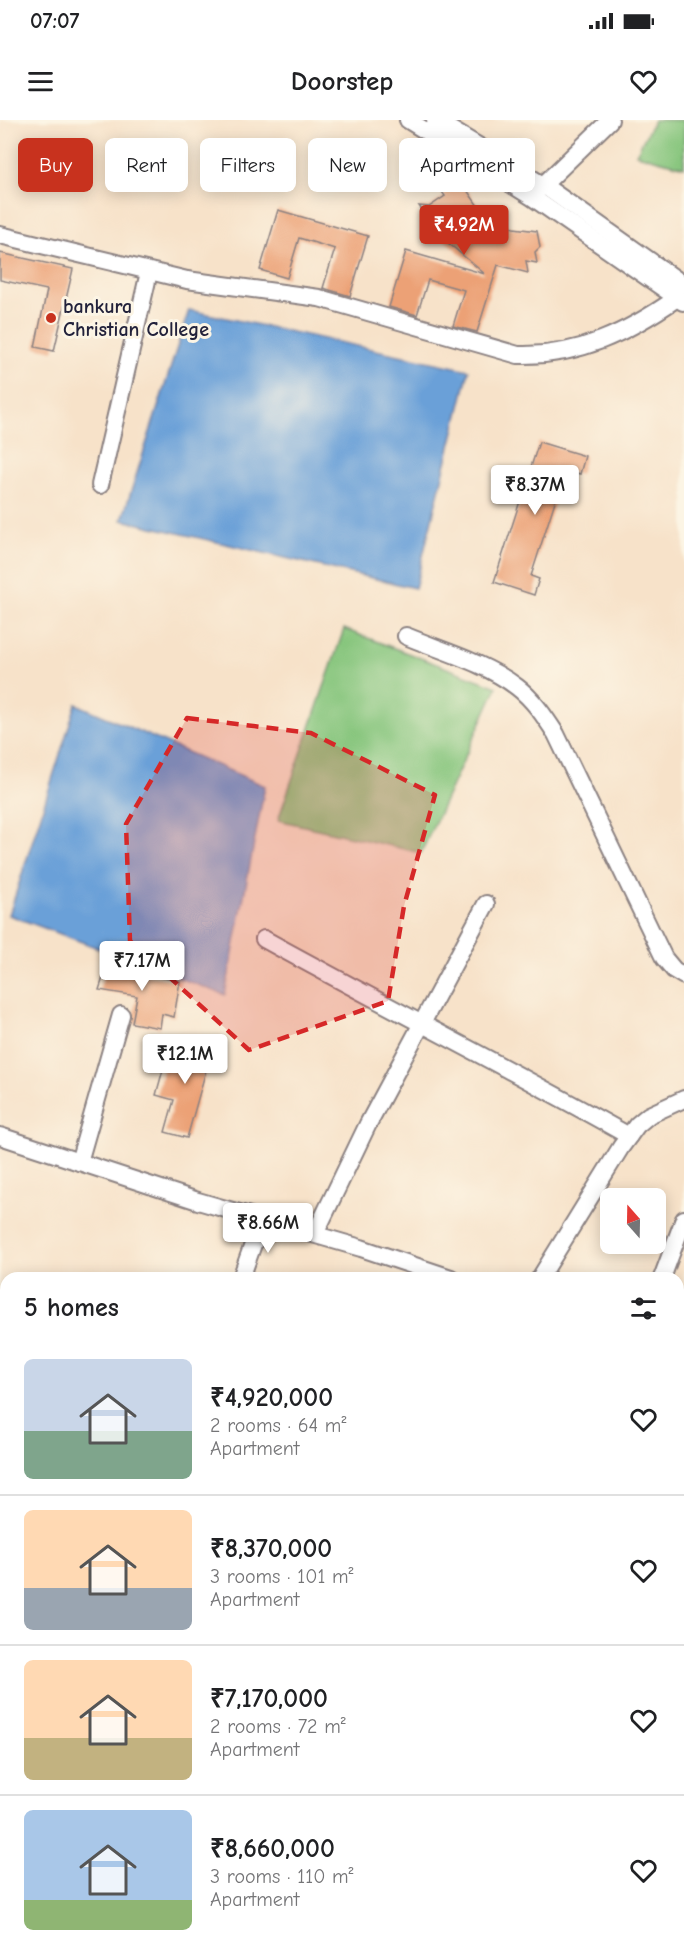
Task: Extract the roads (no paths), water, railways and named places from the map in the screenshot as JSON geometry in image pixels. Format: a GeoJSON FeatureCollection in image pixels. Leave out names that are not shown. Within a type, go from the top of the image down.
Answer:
{"type":"FeatureCollection","features":[{"type":"Feature","properties":{"kind":"street"},"geometry":{"type":"LineString","coordinates":[[408,120],[537,191]]}},
{"type":"Feature","properties":{"kind":"street"},"geometry":{"type":"LineString","coordinates":[[537,191],[610,120]]}},
{"type":"Feature","properties":{"kind":"street"},"geometry":{"type":"LineString","coordinates":[[0,236],[149,272],[319,298],[518,355],[545,356],[581,348],[640,323],[682,295],[443,122]]}},
{"type":"Feature","properties":{"kind":"street"},"geometry":{"type":"LineString","coordinates":[[100,485],[149,272]]}},
{"type":"Feature","properties":{"kind":"street"},"geometry":{"type":"LineString","coordinates":[[406,636],[498,674],[518,688],[543,714],[564,750],[664,958],[674,970],[684,976]]}},
{"type":"Feature","properties":{"kind":"street"},"geometry":{"type":"LineString","coordinates":[[315,1234],[368,1124],[486,904]]}},
{"type":"Feature","properties":{"kind":"street"},"geometry":{"type":"LineString","coordinates":[[264,939],[421,1025],[518,1073],[629,1136]]}},
{"type":"Feature","properties":{"kind":"street"},"geometry":{"type":"LineString","coordinates":[[79,1161],[121,1016]]}},
{"type":"Feature","properties":{"kind":"street"},"geometry":{"type":"LineString","coordinates":[[544,1272],[629,1136],[649,1115],[684,1099]]}},
{"type":"Feature","properties":{"kind":"street"},"geometry":{"type":"LineString","coordinates":[[0,1136],[432,1272]]}},
{"type":"Feature","properties":{"kind":"street"},"geometry":{"type":"LineString","coordinates":[[243,1272],[262,1219]]}},
{"type":"Feature","properties":{"kind":"street"},"geometry":{"type":"LineString","coordinates":[[664,1272],[684,1219]]}},
{"type":"Feature","properties":{"kind":"water"},"geometry":{"type":"Polygon","coordinates":[[[189,310],[469,370],[415,588],[122,520],[189,310]]]}},
{"type":"Feature","properties":{"kind":"water"},"geometry":{"type":"Polygon","coordinates":[[[76,704],[265,786],[225,995],[9,915],[76,704]]]}},
{"type":"Feature","properties":{"kind":"place","name":"bankura Christian College"},"geometry":{"type":"Point","coordinates":[51,318]}}]}
